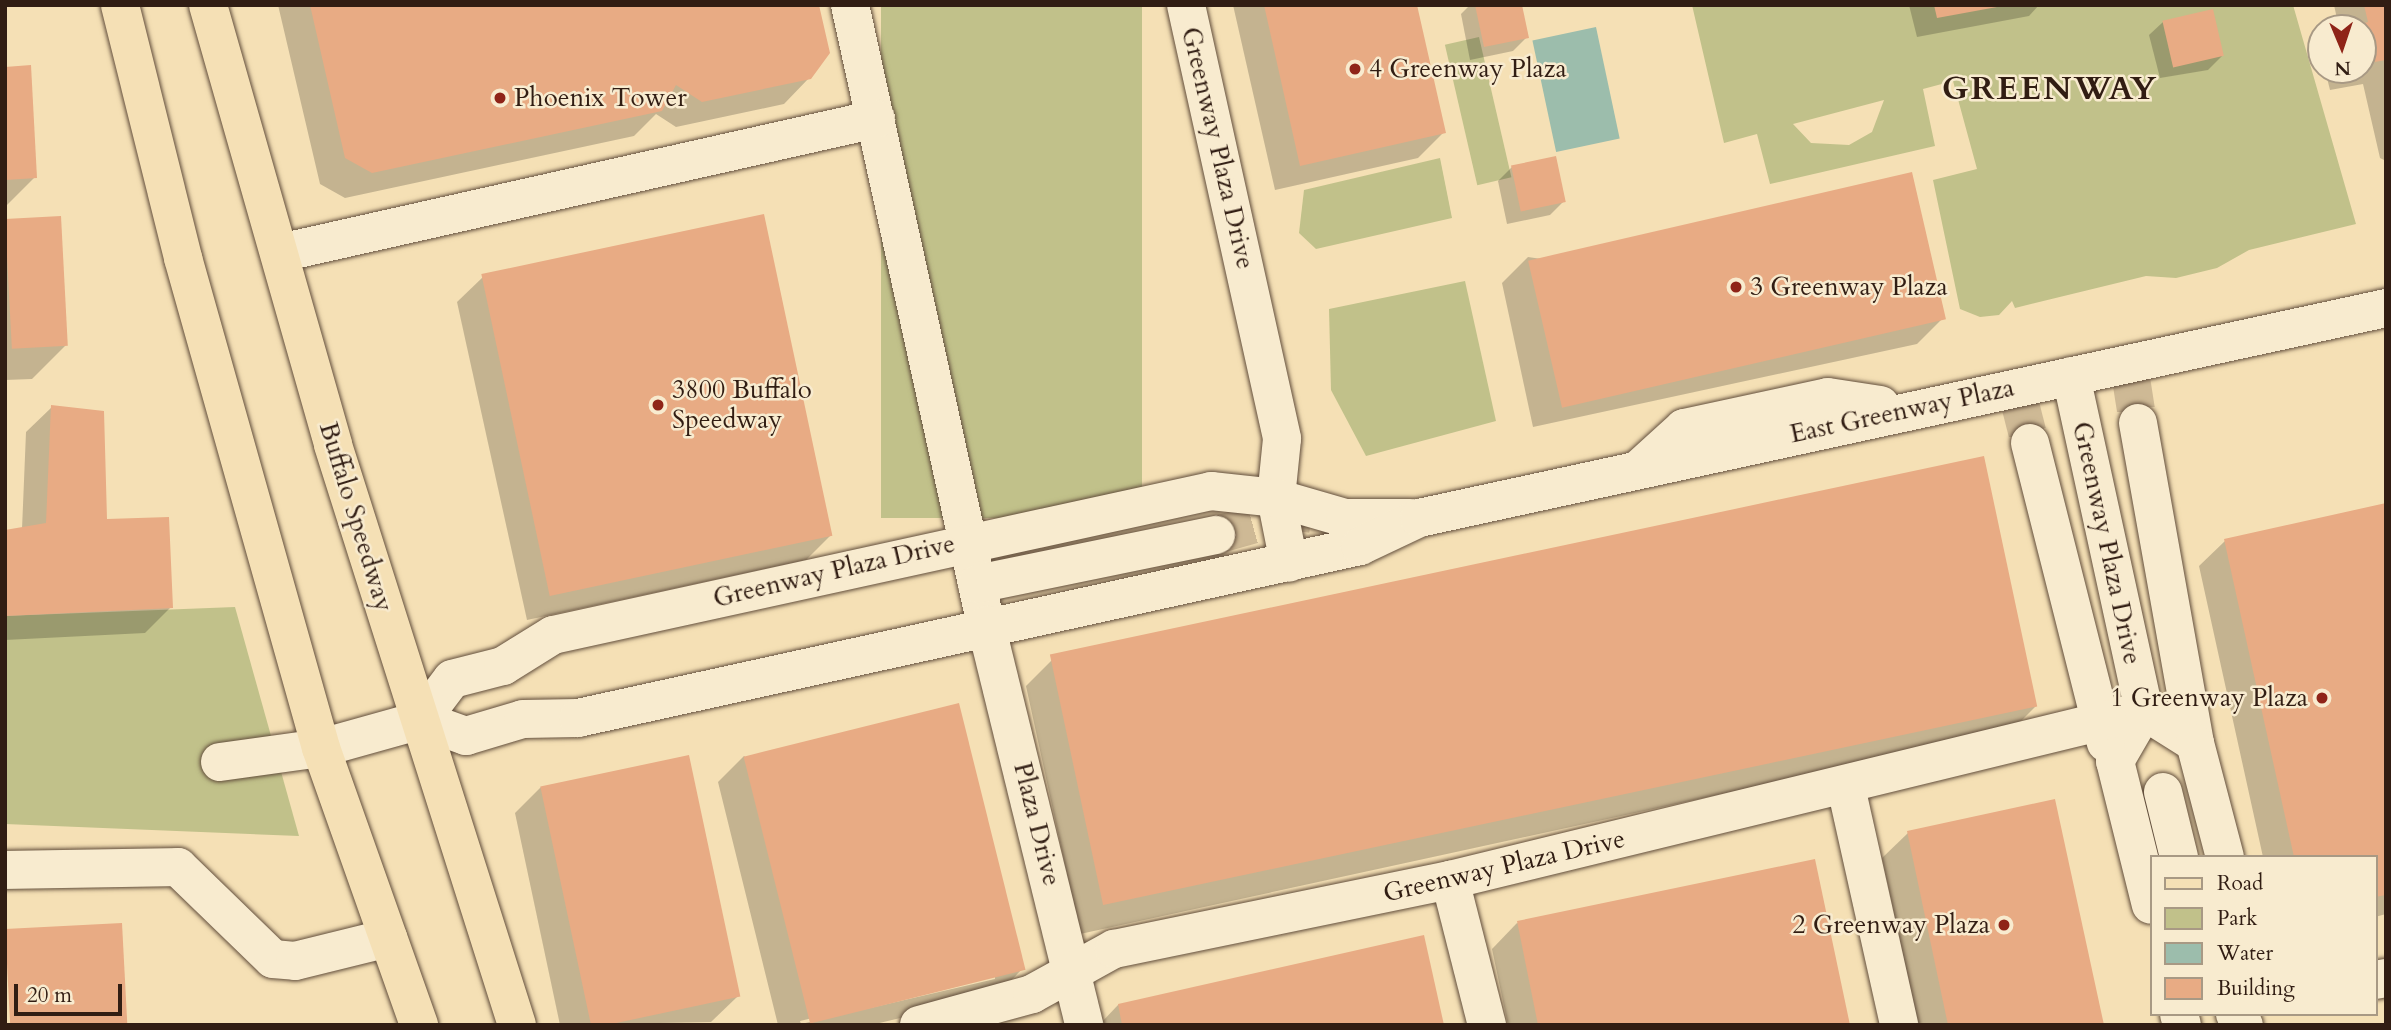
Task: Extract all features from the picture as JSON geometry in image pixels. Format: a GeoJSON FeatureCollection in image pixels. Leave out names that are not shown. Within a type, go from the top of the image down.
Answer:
{"type":"FeatureCollection","features":[{"type":"Feature","properties":{"kind":"main road"},"geometry":{"type":"LineString","coordinates":[[120,5],[183,258],[321,748],[419,1025]]}},
{"type":"Feature","properties":{"kind":"main road","name":"Buffalo Speedway"},"geometry":{"type":"LineString","coordinates":[[208,5],[333,446],[517,1025]]}},
{"type":"Feature","properties":{"kind":"street","name":"Plaza Drive"},"geometry":{"type":"LineString","coordinates":[[850,5],[986,625],[1073,971],[1084,1025]]}},
{"type":"Feature","properties":{"kind":"street","name":"Greenway Plaza Drive"},"geometry":{"type":"LineString","coordinates":[[1186,5],[1282,439],[1276,498],[1289,563]]}},
{"type":"Feature","properties":{"kind":"street"},"geometry":{"type":"LineString","coordinates":[[280,253],[876,119]]}},
{"type":"Feature","properties":{"kind":"street","name":"East Greenway Plaza"},"geometry":{"type":"LineString","coordinates":[[1419,519],[1639,469],[1684,428],[1828,397],[1904,409],[2386,309]]}},
{"type":"Feature","properties":{"kind":"street","name":"Greenway Plaza Drive"},"geometry":{"type":"LineString","coordinates":[[919,1025],[958,1020],[1032,994],[1114,948],[1450,880],[1846,787],[2095,721],[2144,711],[2071,376]]}},
{"type":"Feature","properties":{"kind":"street","name":"Greenway Plaza Drive"},"geometry":{"type":"LineString","coordinates":[[2138,423],[2195,743],[2224,855]]}},
{"type":"Feature","properties":{"kind":"street","name":"Greenway Plaza Drive"},"geometry":{"type":"LineString","coordinates":[[2030,443],[2095,721],[2115,761],[2150,901]]}},
{"type":"Feature","properties":{"kind":"street","name":"Greenway Plaza Drive"},"geometry":{"type":"LineString","coordinates":[[421,720],[452,679],[503,666],[553,635],[968,541],[1211,491],[1276,498],[1345,518],[1419,519]]}},
{"type":"Feature","properties":{"kind":"street"},"geometry":{"type":"LineString","coordinates":[[220,762],[321,748],[421,720],[466,736],[523,719],[578,718],[986,625],[1289,563],[1360,546],[1419,519]]}},
{"type":"Feature","properties":{"kind":"street"},"geometry":{"type":"LineString","coordinates":[[977,584],[1216,535]]}},
{"type":"Feature","properties":{"kind":"street"},"geometry":{"type":"LineString","coordinates":[[2115,761],[2144,711],[2195,743]]}},
{"type":"Feature","properties":{"kind":"street"},"geometry":{"type":"LineString","coordinates":[[1846,787],[1899,1025]]}},
{"type":"Feature","properties":{"kind":"street"},"geometry":{"type":"LineString","coordinates":[[2163,792],[2179,855]]}},
{"type":"Feature","properties":{"kind":"street"},"geometry":{"type":"LineString","coordinates":[[5,870],[178,867],[273,959],[295,961],[388,938]]}},
{"type":"Feature","properties":{"kind":"street"},"geometry":{"type":"LineString","coordinates":[[1450,880],[1487,1025]]}},
{"type":"Feature","properties":{"kind":"green space"},"geometry":{"type":"Polygon","coordinates":[[[881,5],[1142,5],[1142,518],[881,518],[881,5]]]}},
{"type":"Feature","properties":{"kind":"green space"},"geometry":{"type":"Polygon","coordinates":[[[1692,5],[2293,5],[2307,54],[2307,84],[2316,84],[2356,224],[2249,250],[2217,268],[2176,278],[2146,276],[2015,308],[2012,301],[1999,315],[1980,317],[1960,309],[1933,180],[1977,169],[1953,81],[1923,89],[1935,146],[1770,184],[1757,134],[1724,143],[1692,5]],[[1884,100],[1793,124],[1811,143],[1849,145],[1872,132],[1884,100]]]}},
{"type":"Feature","properties":{"kind":"green space"},"geometry":{"type":"Polygon","coordinates":[[[1479,37],[1511,177],[1477,185],[1445,45],[1479,37]]]}},
{"type":"Feature","properties":{"kind":"green space"},"geometry":{"type":"Polygon","coordinates":[[[1440,158],[1452,218],[1316,249],[1299,233],[1304,190],[1440,158]]]}},
{"type":"Feature","properties":{"kind":"green space"},"geometry":{"type":"Polygon","coordinates":[[[1465,281],[1496,421],[1366,456],[1331,390],[1329,309],[1465,281]]]}},
{"type":"Feature","properties":{"kind":"green space"},"geometry":{"type":"Polygon","coordinates":[[[235,607],[299,836],[5,824],[5,616],[235,607]]]}},
{"type":"Feature","properties":{"kind":"water"},"geometry":{"type":"Polygon","coordinates":[[[1596,27],[1620,139],[1556,152],[1532,41],[1596,27]]]}},
{"type":"Feature","properties":{"kind":"building","name":"Phoenix Tower"},"geometry":{"type":"Polygon","coordinates":[[[310,5],[819,5],[830,53],[811,79],[702,102],[676,85],[662,111],[372,173],[345,158],[310,5]]]}},
{"type":"Feature","properties":{"kind":"building","name":"4 Greenway Plaza"},"geometry":{"type":"Polygon","coordinates":[[[1264,5],[1417,5],[1446,133],[1300,166],[1264,5]]]}},
{"type":"Feature","properties":{"kind":"building"},"geometry":{"type":"Polygon","coordinates":[[[1475,5],[1522,5],[1529,38],[1484,47],[1475,5]]]}},
{"type":"Feature","properties":{"kind":"building"},"geometry":{"type":"Polygon","coordinates":[[[1934,5],[1997,5],[1997,7],[1937,18],[1934,5]]]}},
{"type":"Feature","properties":{"kind":"building"},"geometry":{"type":"Polygon","coordinates":[[[2364,5],[2386,5],[2386,60],[2377,62],[2377,14],[2366,14],[2364,5]]]}},
{"type":"Feature","properties":{"kind":"building"},"geometry":{"type":"Polygon","coordinates":[[[2213,9],[2224,56],[2173,67],[2162,21],[2213,9]]]}},
{"type":"Feature","properties":{"kind":"building"},"geometry":{"type":"Polygon","coordinates":[[[31,65],[37,178],[5,180],[5,67],[31,65]]]}},
{"type":"Feature","properties":{"kind":"building"},"geometry":{"type":"Polygon","coordinates":[[[1556,156],[1566,202],[1521,212],[1511,166],[1556,156]]]}},
{"type":"Feature","properties":{"kind":"building","name":"3 Greenway Plaza"},"geometry":{"type":"Polygon","coordinates":[[[1912,172],[1946,319],[1562,408],[1528,261],[1912,172]]]}},
{"type":"Feature","properties":{"kind":"building","name":"3800 Buffalo Speedway"},"geometry":{"type":"Polygon","coordinates":[[[764,214],[832,536],[550,596],[481,274],[764,214]]]}},
{"type":"Feature","properties":{"kind":"building"},"geometry":{"type":"Polygon","coordinates":[[[61,216],[68,346],[12,349],[5,219],[61,216]]]}},
{"type":"Feature","properties":{"kind":"building"},"geometry":{"type":"Polygon","coordinates":[[[51,405],[104,411],[107,519],[169,517],[173,608],[5,616],[5,530],[46,523],[51,405]]]}},
{"type":"Feature","properties":{"kind":"building"},"geometry":{"type":"Polygon","coordinates":[[[1984,456],[2037,706],[1103,905],[1050,655],[1984,456]]]}},
{"type":"Feature","properties":{"kind":"building","name":"1 Greenway Plaza"},"geometry":{"type":"Polygon","coordinates":[[[2386,503],[2386,895],[2377,897],[2377,855],[2294,855],[2224,539],[2386,503]]]}},
{"type":"Feature","properties":{"kind":"building"},"geometry":{"type":"Polygon","coordinates":[[[959,703],[1026,970],[810,1024],[744,757],[959,703]]]}},
{"type":"Feature","properties":{"kind":"building"},"geometry":{"type":"Polygon","coordinates":[[[689,755],[740,997],[607,1025],[591,1025],[540,787],[689,755]]]}},
{"type":"Feature","properties":{"kind":"building","name":"2 Greenway Plaza"},"geometry":{"type":"Polygon","coordinates":[[[2055,799],[2104,1025],[1948,1025],[1907,831],[2055,799]]]}},
{"type":"Feature","properties":{"kind":"building"},"geometry":{"type":"Polygon","coordinates":[[[1815,859],[1850,1025],[1538,1025],[1517,921],[1815,859]]]}},
{"type":"Feature","properties":{"kind":"building"},"geometry":{"type":"Polygon","coordinates":[[[122,923],[127,1025],[10,1025],[5,929],[122,923]]]}},
{"type":"Feature","properties":{"kind":"building"},"geometry":{"type":"Polygon","coordinates":[[[1424,935],[1444,1025],[1122,1025],[1118,1004],[1424,935]]]}},
{"type":"Feature","properties":{"kind":"tunnel"},"geometry":{"type":"LineString","coordinates":[[2130,372],[2138,423]]}},
{"type":"Feature","properties":{"kind":"tunnel"},"geometry":{"type":"LineString","coordinates":[[2018,396],[2030,443]]}},
{"type":"Feature","properties":{"kind":"tunnel"},"geometry":{"type":"LineString","coordinates":[[1216,535],[1298,512],[1312,514]]}},
{"type":"Feature","properties":{"kind":"place","name":"4 Greenway Plaza"},"geometry":{"type":"Point","coordinates":[1355,69]}},
{"type":"Feature","properties":{"kind":"place","name":"Phoenix Tower"},"geometry":{"type":"Point","coordinates":[500,98]}},
{"type":"Feature","properties":{"kind":"place","name":"3 Greenway Plaza"},"geometry":{"type":"Point","coordinates":[1736,287]}},
{"type":"Feature","properties":{"kind":"place","name":"3800 Buffalo Speedway"},"geometry":{"type":"Point","coordinates":[658,405]}},
{"type":"Feature","properties":{"kind":"place","name":"1 Greenway Plaza"},"geometry":{"type":"Point","coordinates":[2322,698]}},
{"type":"Feature","properties":{"kind":"place","name":"2 Greenway Plaza"},"geometry":{"type":"Point","coordinates":[2004,925]}},
{"type":"Feature","properties":{"kind":"district","name":"GREENWAY"},"geometry":{"type":"Point","coordinates":[2050,89]}}]}
